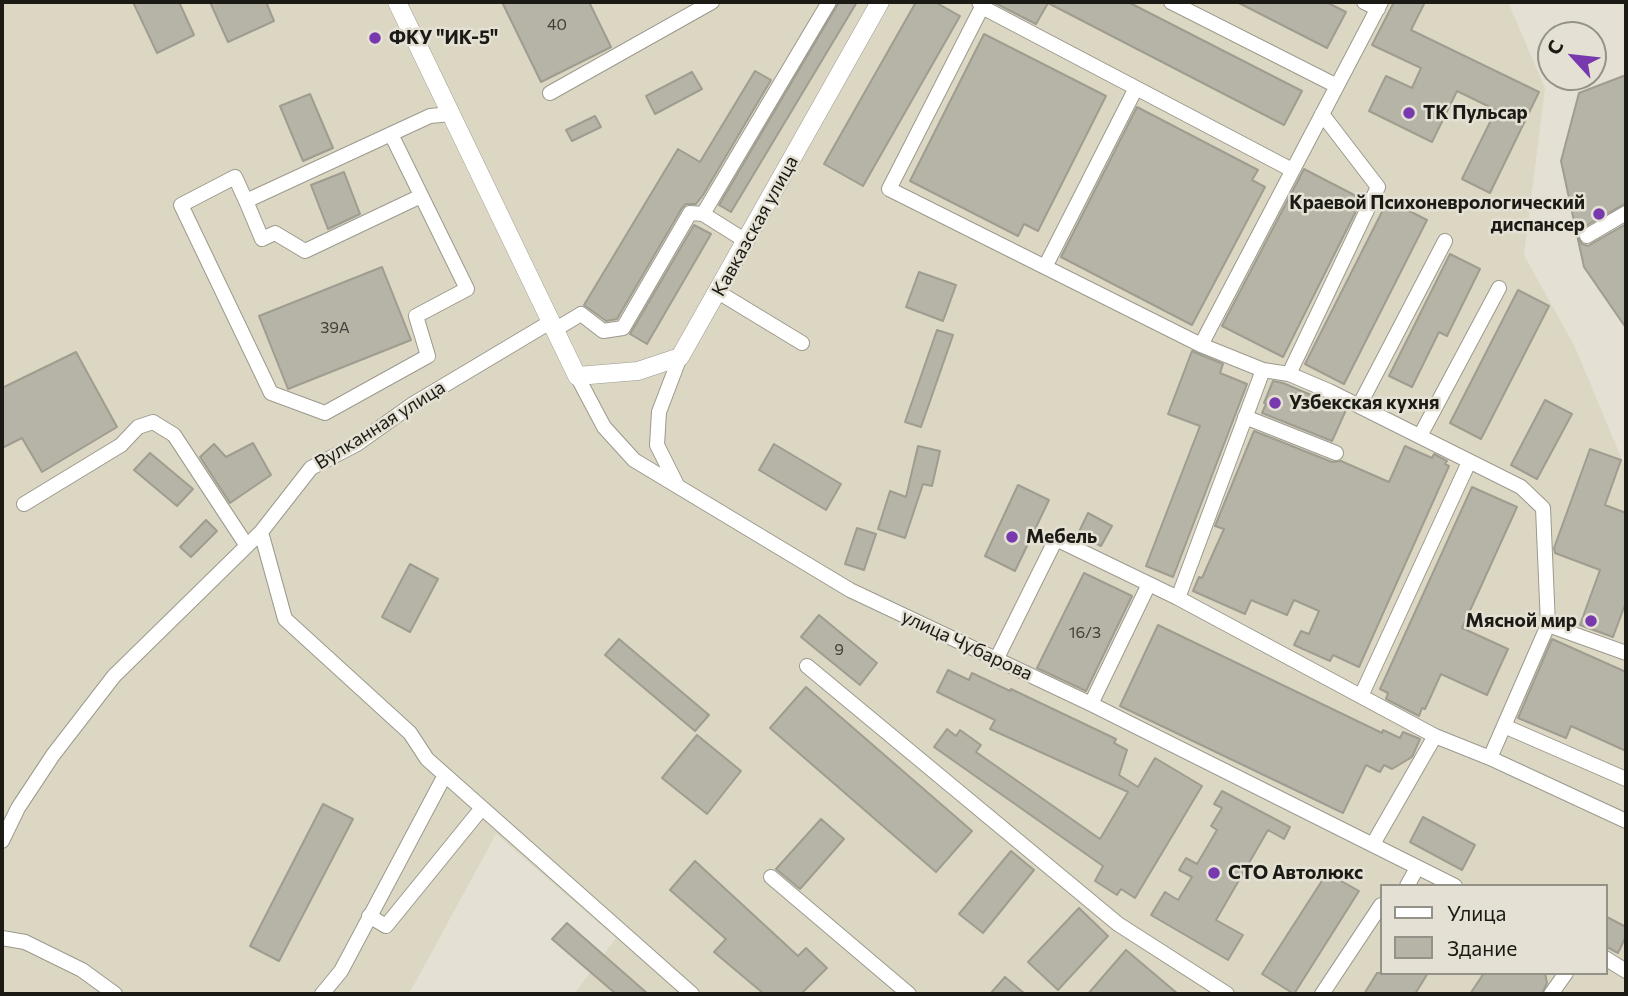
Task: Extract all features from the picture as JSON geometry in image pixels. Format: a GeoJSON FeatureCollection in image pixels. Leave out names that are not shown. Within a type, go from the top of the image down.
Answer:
{"type":"FeatureCollection","features":[{"type":"Feature","properties":{"kind":"main road"},"geometry":{"type":"LineString","coordinates":[[397,2],[554,325]]}},
{"type":"Feature","properties":{"kind":"main road","name":"Кавказская улица"},"geometry":{"type":"LineString","coordinates":[[680,357],[880,2]]}},
{"type":"Feature","properties":{"kind":"main road","name":"улица Чубарова"},"geometry":{"type":"LineString","coordinates":[[554,325],[577,376]]}},
{"type":"Feature","properties":{"kind":"main road"},"geometry":{"type":"LineString","coordinates":[[577,376],[638,371],[680,357]]}},
{"type":"Feature","properties":{"kind":"street"},"geometry":{"type":"LineString","coordinates":[[550,93],[712,2]]}},
{"type":"Feature","properties":{"kind":"street"},"geometry":{"type":"LineString","coordinates":[[747,241],[703,214],[829,2]]}},
{"type":"Feature","properties":{"kind":"street"},"geometry":{"type":"LineString","coordinates":[[1171,2],[1337,86]]}},
{"type":"Feature","properties":{"kind":"street"},"geometry":{"type":"LineString","coordinates":[[1292,170],[980,4],[889,189],[1201,345],[1263,370],[1289,374],[1521,487],[1543,508],[1548,625],[1489,758]]}},
{"type":"Feature","properties":{"kind":"street"},"geometry":{"type":"LineString","coordinates":[[1201,345],[1337,86],[1374,4]]}},
{"type":"Feature","properties":{"kind":"street"},"geometry":{"type":"LineString","coordinates":[[1045,267],[1136,88]]}},
{"type":"Feature","properties":{"kind":"street"},"geometry":{"type":"LineString","coordinates":[[246,201],[430,116],[451,114]]}},
{"type":"Feature","properties":{"kind":"street"},"geometry":{"type":"LineString","coordinates":[[1289,374],[1378,187],[1322,114]]}},
{"type":"Feature","properties":{"kind":"street"},"geometry":{"type":"LineString","coordinates":[[391,134],[467,289],[416,316],[428,356],[325,413],[271,393],[181,205],[235,177],[262,239],[275,233],[305,251],[421,196]]}},
{"type":"Feature","properties":{"kind":"street","name":"Вулканная улица"},"geometry":{"type":"LineString","coordinates":[[2,841],[18,808],[53,755],[114,676],[261,533],[311,468],[358,444],[413,404],[554,325],[581,314],[603,331],[623,328],[690,213],[703,214]]}},
{"type":"Feature","properties":{"kind":"street"},"geometry":{"type":"LineString","coordinates":[[1587,236],[1626,213]]}},
{"type":"Feature","properties":{"kind":"street"},"geometry":{"type":"LineString","coordinates":[[1359,406],[1445,241]]}},
{"type":"Feature","properties":{"kind":"street"},"geometry":{"type":"LineString","coordinates":[[1420,436],[1499,288]]}},
{"type":"Feature","properties":{"kind":"street"},"geometry":{"type":"LineString","coordinates":[[718,292],[802,343]]}},
{"type":"Feature","properties":{"kind":"street"},"geometry":{"type":"LineString","coordinates":[[677,485],[657,445],[659,412],[680,357]]}},
{"type":"Feature","properties":{"kind":"street"},"geometry":{"type":"LineString","coordinates":[[1178,598],[1263,370]]}},
{"type":"Feature","properties":{"kind":"street","name":"улица Чубарова"},"geometry":{"type":"LineString","coordinates":[[577,376],[604,427],[634,460],[850,590],[1091,704],[1451,884]]}},
{"type":"Feature","properties":{"kind":"street"},"geometry":{"type":"LineString","coordinates":[[1245,417],[1336,453]]}},
{"type":"Feature","properties":{"kind":"street"},"geometry":{"type":"LineString","coordinates":[[24,504],[121,445],[138,427],[153,422],[174,435],[247,546]]}},
{"type":"Feature","properties":{"kind":"street"},"geometry":{"type":"LineString","coordinates":[[1361,696],[1469,462]]}},
{"type":"Feature","properties":{"kind":"street"},"geometry":{"type":"LineString","coordinates":[[261,533],[285,619],[410,733],[427,759],[692,994]]}},
{"type":"Feature","properties":{"kind":"street"},"geometry":{"type":"LineString","coordinates":[[996,660],[1056,539],[1178,598],[1435,736],[1626,821]]}},
{"type":"Feature","properties":{"kind":"street"},"geometry":{"type":"LineString","coordinates":[[1091,704],[1149,584]]}},
{"type":"Feature","properties":{"kind":"street"},"geometry":{"type":"LineString","coordinates":[[1548,625],[1626,653]]}},
{"type":"Feature","properties":{"kind":"street"},"geometry":{"type":"LineString","coordinates":[[807,666],[1118,924],[1227,994]]}},
{"type":"Feature","properties":{"kind":"street"},"geometry":{"type":"LineString","coordinates":[[1504,726],[1626,779]]}},
{"type":"Feature","properties":{"kind":"street"},"geometry":{"type":"LineString","coordinates":[[1373,844],[1435,736]]}},
{"type":"Feature","properties":{"kind":"street"},"geometry":{"type":"LineString","coordinates":[[322,994],[341,971],[445,775]]}},
{"type":"Feature","properties":{"kind":"street"},"geometry":{"type":"LineString","coordinates":[[369,916],[386,926],[482,808]]}},
{"type":"Feature","properties":{"kind":"street"},"geometry":{"type":"LineString","coordinates":[[1408,884],[1417,869]]}},
{"type":"Feature","properties":{"kind":"street"},"geometry":{"type":"LineString","coordinates":[[771,877],[909,994]]}},
{"type":"Feature","properties":{"kind":"street"},"geometry":{"type":"LineString","coordinates":[[1322,994],[1380,907]]}},
{"type":"Feature","properties":{"kind":"street"},"geometry":{"type":"LineString","coordinates":[[2,938],[25,942],[82,970],[115,994]]}},
{"type":"Feature","properties":{"kind":"street"},"geometry":{"type":"LineString","coordinates":[[1607,959],[1626,971]]}},
{"type":"Feature","properties":{"kind":"street"},"geometry":{"type":"LineString","coordinates":[[1551,994],[1565,975]]}},
{"type":"Feature","properties":{"kind":"shaded area"},"geometry":{"type":"Polygon","coordinates":[[[2,2],[1508,2],[1537,69],[1537,91],[1545,91],[1524,255],[1575,347],[1626,469],[1626,994],[574,994],[616,938],[496,834],[409,994],[2,994],[2,2]]]}},
{"type":"Feature","properties":{"kind":"building"},"geometry":{"type":"Polygon","coordinates":[[[133,2],[179,2],[194,35],[157,53],[133,2]]]}},
{"type":"Feature","properties":{"kind":"building"},"geometry":{"type":"Polygon","coordinates":[[[210,2],[266,2],[274,21],[228,42],[210,2]]]}},
{"type":"Feature","properties":{"kind":"building"},"geometry":{"type":"Polygon","coordinates":[[[502,2],[589,2],[611,47],[541,82],[502,2]]]}},
{"type":"Feature","properties":{"kind":"building"},"geometry":{"type":"Polygon","coordinates":[[[839,2],[857,2],[731,212],[719,205],[839,2]]]}},
{"type":"Feature","properties":{"kind":"building"},"geometry":{"type":"Polygon","coordinates":[[[916,2],[935,2],[960,16],[863,186],[824,164],[916,2]]]}},
{"type":"Feature","properties":{"kind":"building"},"geometry":{"type":"Polygon","coordinates":[[[993,2],[1128,2],[1302,91],[1284,125],[1048,3],[1036,24],[993,2]]]}},
{"type":"Feature","properties":{"kind":"building"},"geometry":{"type":"Polygon","coordinates":[[[1237,2],[1326,2],[1346,12],[1327,48],[1237,2]]]}},
{"type":"Feature","properties":{"kind":"building","name":"ТК Пульсар"},"geometry":{"type":"Polygon","coordinates":[[[1394,2],[1425,2],[1411,30],[1539,92],[1490,193],[1462,179],[1496,110],[1457,91],[1432,142],[1369,111],[1386,76],[1412,88],[1421,68],[1372,45],[1394,2]]]}},
{"type":"Feature","properties":{"kind":"building"},"geometry":{"type":"Polygon","coordinates":[[[984,34],[1106,96],[1038,231],[1024,224],[1018,236],[910,181],[984,34]]]}},
{"type":"Feature","properties":{"kind":"building"},"geometry":{"type":"Polygon","coordinates":[[[755,71],[771,80],[703,195],[696,204],[686,204],[682,208],[617,319],[606,321],[584,305],[678,149],[700,162],[755,71]]]}},
{"type":"Feature","properties":{"kind":"building"},"geometry":{"type":"Polygon","coordinates":[[[692,72],[702,89],[655,114],[646,96],[692,72]]]}},
{"type":"Feature","properties":{"kind":"building","name":"Краевой Психоневрологический диспансер"},"geometry":{"type":"Polygon","coordinates":[[[1626,75],[1626,203],[1582,228],[1577,235],[1561,161],[1579,93],[1607,91],[1607,82],[1626,75]]]}},
{"type":"Feature","properties":{"kind":"building"},"geometry":{"type":"Polygon","coordinates":[[[310,94],[333,148],[303,161],[280,106],[310,94]]]}},
{"type":"Feature","properties":{"kind":"building"},"geometry":{"type":"Polygon","coordinates":[[[1137,107],[1258,170],[1252,180],[1265,187],[1192,325],[1061,257],[1137,107]]]}},
{"type":"Feature","properties":{"kind":"building"},"geometry":{"type":"Polygon","coordinates":[[[595,116],[601,127],[572,141],[566,130],[595,116]]]}},
{"type":"Feature","properties":{"kind":"building"},"geometry":{"type":"Polygon","coordinates":[[[1304,169],[1362,199],[1283,357],[1222,326],[1304,169]]]}},
{"type":"Feature","properties":{"kind":"building"},"geometry":{"type":"Polygon","coordinates":[[[344,172],[360,214],[328,229],[311,185],[344,172]]]}},
{"type":"Feature","properties":{"kind":"building"},"geometry":{"type":"Polygon","coordinates":[[[1388,200],[1427,220],[1344,384],[1305,364],[1388,200]]]}},
{"type":"Feature","properties":{"kind":"building"},"geometry":{"type":"Polygon","coordinates":[[[1626,224],[1626,328],[1584,267],[1577,235],[1582,244],[1588,246],[1626,224]]]}},
{"type":"Feature","properties":{"kind":"building"},"geometry":{"type":"Polygon","coordinates":[[[694,225],[711,234],[647,344],[630,334],[694,225]]]}},
{"type":"Feature","properties":{"kind":"building"},"geometry":{"type":"Polygon","coordinates":[[[1450,254],[1480,269],[1447,336],[1439,332],[1412,387],[1389,376],[1450,254]]]}},
{"type":"Feature","properties":{"kind":"building"},"geometry":{"type":"Polygon","coordinates":[[[382,267],[411,340],[288,389],[259,316],[382,267]]]}},
{"type":"Feature","properties":{"kind":"building"},"geometry":{"type":"Polygon","coordinates":[[[919,272],[956,285],[943,321],[906,307],[919,272]]]}},
{"type":"Feature","properties":{"kind":"building"},"geometry":{"type":"Polygon","coordinates":[[[1518,290],[1549,306],[1481,439],[1450,423],[1518,290]]]}},
{"type":"Feature","properties":{"kind":"building"},"geometry":{"type":"Polygon","coordinates":[[[937,330],[953,335],[921,427],[905,422],[937,330]]]}},
{"type":"Feature","properties":{"kind":"building"},"geometry":{"type":"Polygon","coordinates":[[[1192,351],[1223,364],[1220,373],[1247,384],[1173,577],[1146,566],[1200,426],[1168,414],[1192,351]]]}},
{"type":"Feature","properties":{"kind":"building"},"geometry":{"type":"Polygon","coordinates":[[[76,352],[117,427],[42,472],[22,438],[2,448],[2,388],[76,352]]]}},
{"type":"Feature","properties":{"kind":"building"},"geometry":{"type":"Polygon","coordinates":[[[1273,381],[1346,410],[1332,441],[1262,413],[1273,381]]]}},
{"type":"Feature","properties":{"kind":"building"},"geometry":{"type":"Polygon","coordinates":[[[1545,400],[1572,414],[1537,479],[1511,465],[1545,400]]]}},
{"type":"Feature","properties":{"kind":"building"},"geometry":{"type":"Polygon","coordinates":[[[1254,431],[1332,462],[1341,461],[1389,482],[1405,446],[1432,458],[1434,454],[1447,461],[1445,464],[1449,466],[1359,667],[1333,655],[1330,661],[1294,645],[1301,631],[1309,634],[1319,611],[1294,600],[1287,615],[1251,600],[1245,614],[1193,591],[1199,577],[1202,578],[1224,529],[1215,526],[1254,431]]]}},
{"type":"Feature","properties":{"kind":"building"},"geometry":{"type":"Polygon","coordinates":[[[253,443],[271,475],[230,503],[200,457],[214,444],[226,457],[253,443]]]}},
{"type":"Feature","properties":{"kind":"building"},"geometry":{"type":"Polygon","coordinates":[[[774,444],[841,484],[826,510],[759,470],[774,444]]]}},
{"type":"Feature","properties":{"kind":"building"},"geometry":{"type":"Polygon","coordinates":[[[918,446],[940,451],[932,486],[923,484],[905,538],[878,529],[890,491],[906,497],[918,446]]]}},
{"type":"Feature","properties":{"kind":"building"},"geometry":{"type":"Polygon","coordinates":[[[1590,449],[1621,460],[1605,505],[1626,513],[1626,602],[1613,637],[1580,625],[1600,570],[1555,553],[1554,548],[1590,449]]]}},
{"type":"Feature","properties":{"kind":"building"},"geometry":{"type":"Polygon","coordinates":[[[150,453],[193,489],[177,506],[134,470],[150,453]]]}},
{"type":"Feature","properties":{"kind":"building"},"geometry":{"type":"Polygon","coordinates":[[[1018,485],[1049,500],[1015,571],[985,556],[1018,485]]]}},
{"type":"Feature","properties":{"kind":"building"},"geometry":{"type":"Polygon","coordinates":[[[1472,487],[1517,507],[1462,628],[1508,649],[1487,695],[1441,674],[1419,716],[1386,699],[1388,693],[1380,689],[1472,487]]]}},
{"type":"Feature","properties":{"kind":"building"},"geometry":{"type":"Polygon","coordinates":[[[1088,513],[1112,526],[1101,546],[1078,534],[1088,513]]]}},
{"type":"Feature","properties":{"kind":"building"},"geometry":{"type":"Polygon","coordinates":[[[206,520],[217,531],[191,557],[180,547],[206,520]]]}},
{"type":"Feature","properties":{"kind":"building"},"geometry":{"type":"Polygon","coordinates":[[[857,528],[876,534],[864,570],[845,564],[857,528]]]}},
{"type":"Feature","properties":{"kind":"building"},"geometry":{"type":"Polygon","coordinates":[[[410,564],[438,579],[410,632],[382,617],[410,564]]]}},
{"type":"Feature","properties":{"kind":"building"},"geometry":{"type":"Polygon","coordinates":[[[1084,573],[1132,596],[1086,691],[1037,668],[1084,573]]]}},
{"type":"Feature","properties":{"kind":"building"},"geometry":{"type":"Polygon","coordinates":[[[819,615],[877,663],[860,685],[801,637],[819,615]]]}},
{"type":"Feature","properties":{"kind":"building"},"geometry":{"type":"Polygon","coordinates":[[[1158,625],[1382,733],[1383,730],[1400,738],[1403,732],[1420,739],[1412,757],[1392,769],[1384,765],[1380,772],[1366,765],[1343,813],[1120,706],[1158,625]]]}},
{"type":"Feature","properties":{"kind":"building"},"geometry":{"type":"Polygon","coordinates":[[[619,639],[709,715],[695,731],[605,655],[619,639]]]}},
{"type":"Feature","properties":{"kind":"building"},"geometry":{"type":"Polygon","coordinates":[[[1552,639],[1626,672],[1626,751],[1571,726],[1566,738],[1518,718],[1552,639]]]}},
{"type":"Feature","properties":{"kind":"building"},"geometry":{"type":"Polygon","coordinates":[[[948,670],[969,680],[972,673],[1010,691],[1011,689],[1116,739],[1114,743],[1127,750],[1119,775],[1138,787],[1155,758],[1202,786],[1135,898],[1121,889],[1117,895],[1095,881],[1103,866],[934,747],[947,729],[956,736],[960,730],[981,745],[976,752],[1100,839],[1128,792],[990,729],[995,720],[937,692],[948,670]]]}},
{"type":"Feature","properties":{"kind":"building"},"geometry":{"type":"Polygon","coordinates":[[[806,687],[972,831],[936,872],[770,728],[806,687]]]}},
{"type":"Feature","properties":{"kind":"building"},"geometry":{"type":"Polygon","coordinates":[[[697,735],[741,771],[707,814],[662,778],[697,735]]]}},
{"type":"Feature","properties":{"kind":"building","name":"СТО Автолюкс"},"geometry":{"type":"Polygon","coordinates":[[[1222,791],[1290,827],[1284,839],[1268,830],[1216,920],[1243,935],[1228,960],[1151,915],[1165,892],[1178,900],[1192,877],[1179,870],[1186,858],[1197,864],[1217,830],[1211,826],[1222,808],[1214,804],[1222,791]]]}},
{"type":"Feature","properties":{"kind":"building"},"geometry":{"type":"Polygon","coordinates":[[[323,804],[353,819],[279,961],[250,946],[323,804]]]}},
{"type":"Feature","properties":{"kind":"building"},"geometry":{"type":"Polygon","coordinates":[[[1423,817],[1475,845],[1462,870],[1410,842],[1423,817]]]}},
{"type":"Feature","properties":{"kind":"building"},"geometry":{"type":"Polygon","coordinates":[[[821,819],[844,839],[800,889],[776,869],[821,819]]]}},
{"type":"Feature","properties":{"kind":"building"},"geometry":{"type":"Polygon","coordinates":[[[1011,851],[1034,870],[983,933],[959,914],[1011,851]]]}},
{"type":"Feature","properties":{"kind":"building"},"geometry":{"type":"Polygon","coordinates":[[[695,861],[798,956],[806,948],[827,968],[801,994],[764,994],[714,952],[726,939],[670,890],[695,861]]]}},
{"type":"Feature","properties":{"kind":"building"},"geometry":{"type":"Polygon","coordinates":[[[1327,873],[1359,891],[1294,994],[1262,974],[1327,873]]]}},
{"type":"Feature","properties":{"kind":"building"},"geometry":{"type":"Polygon","coordinates":[[[1079,908],[1108,936],[1058,990],[1028,962],[1079,908]]]}},
{"type":"Feature","properties":{"kind":"building"},"geometry":{"type":"Polygon","coordinates":[[[1607,917],[1626,927],[1626,936],[1618,953],[1607,947],[1607,917]]]}},
{"type":"Feature","properties":{"kind":"building"},"geometry":{"type":"Polygon","coordinates":[[[567,923],[648,994],[616,994],[552,939],[567,923]]]}},
{"type":"Feature","properties":{"kind":"building"},"geometry":{"type":"Polygon","coordinates":[[[1126,950],[1178,994],[1088,994],[1126,950]]]}},
{"type":"Feature","properties":{"kind":"building"},"geometry":{"type":"Polygon","coordinates":[[[1377,973],[1427,975],[1415,994],[1364,994],[1377,973]]]}},
{"type":"Feature","properties":{"kind":"building"},"geometry":{"type":"Polygon","coordinates":[[[1483,975],[1545,975],[1547,983],[1542,994],[1470,994],[1483,975]]]}},
{"type":"Feature","properties":{"kind":"building"},"geometry":{"type":"Polygon","coordinates":[[[1005,977],[1025,994],[990,994],[1005,977]]]}},
{"type":"Feature","properties":{"kind":"place","name":"ФКУ \"ИК-5\""},"geometry":{"type":"Point","coordinates":[375,38]}},
{"type":"Feature","properties":{"kind":"place","name":"ТК Пульсар"},"geometry":{"type":"Point","coordinates":[1409,113]}},
{"type":"Feature","properties":{"kind":"place","name":"Краевой Психоневрологический диспансер"},"geometry":{"type":"Point","coordinates":[1599,214]}},
{"type":"Feature","properties":{"kind":"place","name":"Узбекская кухня"},"geometry":{"type":"Point","coordinates":[1275,403]}},
{"type":"Feature","properties":{"kind":"place","name":"Мебель"},"geometry":{"type":"Point","coordinates":[1012,537]}},
{"type":"Feature","properties":{"kind":"place","name":"Мясной мир"},"geometry":{"type":"Point","coordinates":[1591,621]}},
{"type":"Feature","properties":{"kind":"place","name":"СТО Автолюкс"},"geometry":{"type":"Point","coordinates":[1214,873]}}]}
